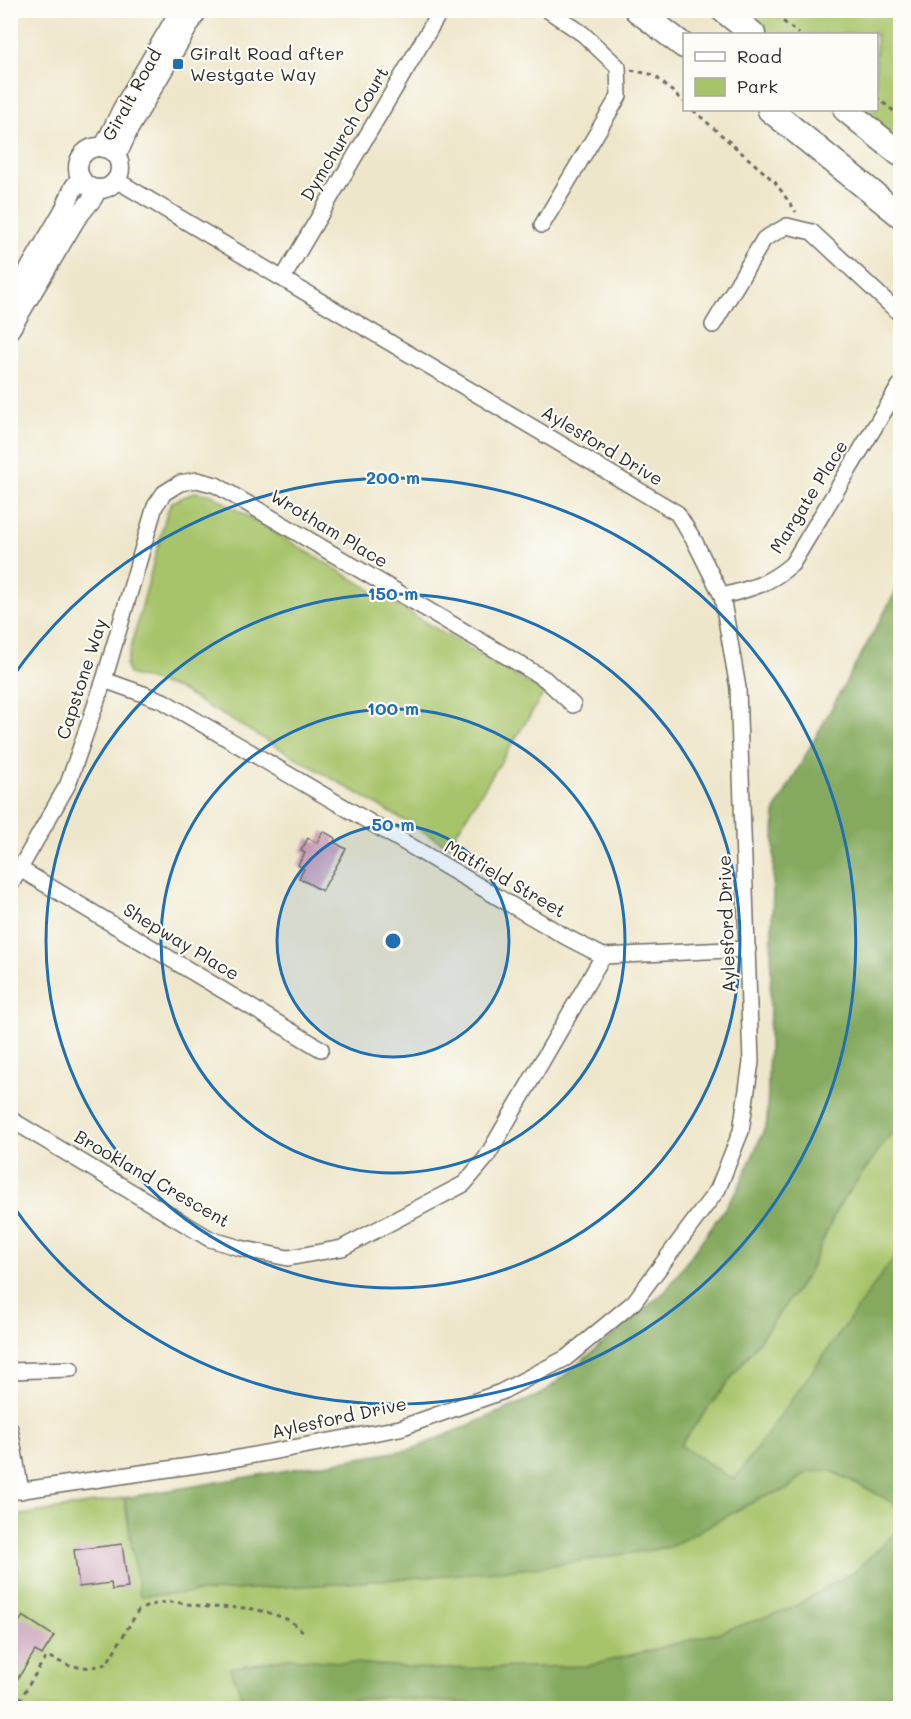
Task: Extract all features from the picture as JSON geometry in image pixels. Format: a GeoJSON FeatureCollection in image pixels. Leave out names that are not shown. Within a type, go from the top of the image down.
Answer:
{"type":"FeatureCollection","features":[{"type":"Feature","properties":{"kind":"main road"},"geometry":{"type":"LineString","coordinates":[[638,10],[683,45]]}},
{"type":"Feature","properties":{"kind":"main road"},"geometry":{"type":"LineString","coordinates":[[723,10],[752,33]]}},
{"type":"Feature","properties":{"kind":"main road"},"geometry":{"type":"LineString","coordinates":[[771,111],[900,215]]}},
{"type":"Feature","properties":{"kind":"main road"},"geometry":{"type":"LineString","coordinates":[[847,111],[900,153]]}},
{"type":"Feature","properties":{"kind":"street","name":"Giralt Road"},"geometry":{"type":"LineString","coordinates":[[109,151],[122,109],[180,10]]}},
{"type":"Feature","properties":{"kind":"street","name":"Giralt Road"},"geometry":{"type":"LineString","coordinates":[[109,151],[121,147],[129,129],[198,10]]}},
{"type":"Feature","properties":{"kind":"street","name":"Dymchurch Court"},"geometry":{"type":"LineString","coordinates":[[283,278],[441,10]]}},
{"type":"Feature","properties":{"kind":"street"},"geometry":{"type":"LineString","coordinates":[[542,225],[619,96],[618,67],[583,34],[548,10]]}},
{"type":"Feature","properties":{"kind":"street"},"geometry":{"type":"LineString","coordinates":[[96,147],[109,151],[120,167],[116,180],[106,187],[98,189],[90,187],[81,178],[78,167],[81,157],[96,147]]}},
{"type":"Feature","properties":{"kind":"street"},"geometry":{"type":"LineString","coordinates":[[10,302],[81,178]]}},
{"type":"Feature","properties":{"kind":"street","name":"Aylesford Drive"},"geometry":{"type":"LineString","coordinates":[[16,1491],[217,1462],[400,1428],[501,1392],[566,1358],[634,1302],[718,1189],[741,1131],[751,1062],[738,688],[722,597],[695,542],[676,513],[116,180]]}},
{"type":"Feature","properties":{"kind":"street"},"geometry":{"type":"LineString","coordinates":[[10,330],[76,219],[98,189]]}},
{"type":"Feature","properties":{"kind":"street"},"geometry":{"type":"LineString","coordinates":[[713,325],[764,239],[787,226],[812,232],[900,314]]}},
{"type":"Feature","properties":{"kind":"street","name":"Margate Place"},"geometry":{"type":"LineString","coordinates":[[722,597],[754,589],[779,575],[792,564],[900,385]]}},
{"type":"Feature","properties":{"kind":"street","name":"Wrotham Place"},"geometry":{"type":"LineString","coordinates":[[180,483],[197,480],[216,485],[545,680],[573,705]]}},
{"type":"Feature","properties":{"kind":"street","name":"Capstone Way"},"geometry":{"type":"LineString","coordinates":[[10,886],[68,784],[104,680],[155,506],[164,493],[180,483]]}},
{"type":"Feature","properties":{"kind":"street","name":"Matfield Street"},"geometry":{"type":"LineString","coordinates":[[104,680],[163,701],[566,938],[603,956],[748,949]]}},
{"type":"Feature","properties":{"kind":"street","name":"Shepway Place"},"geometry":{"type":"LineString","coordinates":[[20,869],[321,1049]]}},
{"type":"Feature","properties":{"kind":"street","name":"Brookland Crescent"},"geometry":{"type":"LineString","coordinates":[[10,1119],[210,1239],[288,1258],[342,1248],[464,1184],[486,1158],[603,956]]}},
{"type":"Feature","properties":{"kind":"street"},"geometry":{"type":"LineString","coordinates":[[10,1371],[71,1369]]}},
{"type":"Feature","properties":{"kind":"street"},"geometry":{"type":"LineString","coordinates":[[10,1429],[16,1491]]}},
{"type":"Feature","properties":{"kind":"path"},"geometry":{"type":"LineString","coordinates":[[769,10],[798,33]]}},
{"type":"Feature","properties":{"kind":"path"},"geometry":{"type":"LineString","coordinates":[[618,67],[654,75],[683,101]]}},
{"type":"Feature","properties":{"kind":"path"},"geometry":{"type":"LineString","coordinates":[[878,99],[900,116]]}},
{"type":"Feature","properties":{"kind":"path"},"geometry":{"type":"LineString","coordinates":[[694,111],[775,182],[812,232]]}},
{"type":"Feature","properties":{"kind":"path"},"geometry":{"type":"LineString","coordinates":[[15,1708],[47,1657],[70,1666],[104,1665],[138,1611],[148,1606],[174,1602],[208,1607],[249,1608],[270,1612],[289,1620],[304,1632]]}},
{"type":"Feature","properties":{"kind":"green space"},"geometry":{"type":"Polygon","coordinates":[[[731,11],[900,11],[900,141],[860,111],[878,111],[878,33],[761,33],[731,11]]]}},
{"type":"Feature","properties":{"kind":"green space"},"geometry":{"type":"Polygon","coordinates":[[[196,492],[212,495],[544,693],[448,846],[178,689],[129,674],[126,666],[167,512],[172,502],[196,492]]]}},
{"type":"Feature","properties":{"kind":"green space"},"geometry":{"type":"Polygon","coordinates":[[[900,584],[900,1708],[11,1708],[11,1517],[413,1449],[542,1394],[666,1291],[737,1191],[767,1123],[775,811],[900,584]]]}},
{"type":"Feature","properties":{"kind":"green space"},"geometry":{"type":"Polygon","coordinates":[[[900,584],[900,1121],[838,1207],[808,1274],[680,1445],[734,1480],[900,1249],[900,1518],[893,1503],[866,1488],[831,1471],[808,1472],[786,1490],[762,1497],[670,1547],[535,1568],[335,1584],[140,1596],[124,1498],[413,1449],[542,1394],[666,1291],[737,1191],[767,1123],[775,811],[900,584]]]}},
{"type":"Feature","properties":{"kind":"green space"},"geometry":{"type":"Polygon","coordinates":[[[900,1528],[900,1708],[532,1708],[379,1697],[300,1707],[259,1708],[245,1704],[230,1668],[289,1658],[432,1669],[588,1666],[721,1632],[794,1607],[856,1570],[900,1528]]]}},
{"type":"Feature","properties":{"kind":"building"},"geometry":{"type":"Polygon","coordinates":[[[323,831],[335,838],[334,842],[346,849],[322,891],[299,878],[304,869],[298,865],[305,853],[301,851],[308,838],[317,843],[323,831]]]}},
{"type":"Feature","properties":{"kind":"building"},"geometry":{"type":"Polygon","coordinates":[[[122,1544],[128,1588],[112,1590],[111,1583],[79,1587],[74,1550],[122,1544]]]}},
{"type":"Feature","properties":{"kind":"building"},"geometry":{"type":"Polygon","coordinates":[[[23,1616],[54,1636],[42,1655],[35,1651],[10,1691],[10,1621],[17,1625],[23,1616]]]}},
{"type":"Feature","properties":{"kind":"place","name":"Giralt Road after Westgate Way"},"geometry":{"type":"Point","coordinates":[178,64]}}]}
